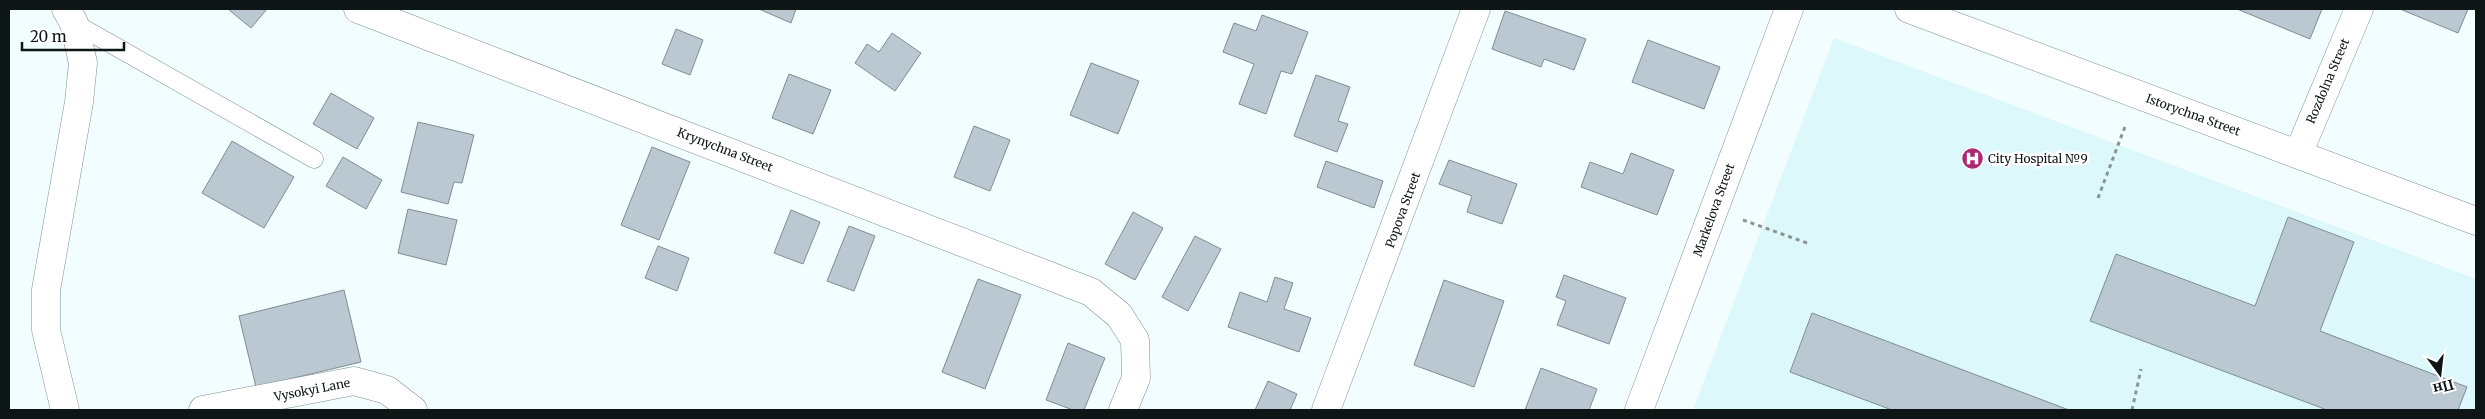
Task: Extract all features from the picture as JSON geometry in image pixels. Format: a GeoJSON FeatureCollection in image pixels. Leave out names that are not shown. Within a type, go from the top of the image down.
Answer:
{"type":"FeatureCollection","features":[{"type":"Feature","properties":{"kind":"street","name":"Krynychna Street"},"geometry":{"type":"LineString","coordinates":[[358,9],[1091,292],[1119,315],[1135,340],[1136,378],[1123,410]]}},
{"type":"Feature","properties":{"kind":"street","name":"Popova Street"},"geometry":{"type":"LineString","coordinates":[[1326,410],[1476,9]]}},
{"type":"Feature","properties":{"kind":"street","name":"Markelova Street"},"geometry":{"type":"LineString","coordinates":[[1639,410],[1789,9]]}},
{"type":"Feature","properties":{"kind":"street","name":"Istorychna Street"},"geometry":{"type":"LineString","coordinates":[[1909,9],[2476,221]]}},
{"type":"Feature","properties":{"kind":"street","name":"Rozdolna Street"},"geometry":{"type":"LineString","coordinates":[[2298,154],[2358,9]]}},
{"type":"Feature","properties":{"kind":"street"},"geometry":{"type":"LineString","coordinates":[[66,410],[46,330],[46,290],[83,63],[70,16]]}},
{"type":"Feature","properties":{"kind":"street","name":"Vysokyi Lane"},"geometry":{"type":"LineString","coordinates":[[203,410],[354,381],[387,390],[413,410]]}},
{"type":"Feature","properties":{"kind":"lane"},"geometry":{"type":"LineString","coordinates":[[70,16],[314,159]]}},
{"type":"Feature","properties":{"kind":"path"},"geometry":{"type":"LineString","coordinates":[[2098,198],[2138,94]]}},
{"type":"Feature","properties":{"kind":"path"},"geometry":{"type":"LineString","coordinates":[[1714,209],[1807,244]]}},
{"type":"Feature","properties":{"kind":"path"},"geometry":{"type":"LineString","coordinates":[[2132,410],[2141,369]]}},
{"type":"Feature","properties":{"kind":"shaded area","name":"City Hospital №9"},"geometry":{"type":"Polygon","coordinates":[[[1834,38],[2476,279],[2476,410],[1693,410],[1834,38]]]}},
{"type":"Feature","properties":{"kind":"building"},"geometry":{"type":"Polygon","coordinates":[[[228,9],[267,9],[251,28],[228,9]]]}},
{"type":"Feature","properties":{"kind":"building"},"geometry":{"type":"Polygon","coordinates":[[[759,9],[796,9],[791,23],[759,9]]]}},
{"type":"Feature","properties":{"kind":"building"},"geometry":{"type":"Polygon","coordinates":[[[2237,9],[2322,9],[2310,39],[2237,9]]]}},
{"type":"Feature","properties":{"kind":"building"},"geometry":{"type":"Polygon","coordinates":[[[2400,9],[2468,9],[2458,33],[2400,9]]]}},
{"type":"Feature","properties":{"kind":"building"},"geometry":{"type":"Polygon","coordinates":[[[1505,11],[1586,39],[1574,70],[1544,59],[1541,67],[1492,49],[1505,11]]]}},
{"type":"Feature","properties":{"kind":"building"},"geometry":{"type":"Polygon","coordinates":[[[1262,15],[1308,32],[1292,74],[1281,71],[1266,114],[1239,104],[1254,64],[1223,52],[1234,23],[1256,31],[1262,15]]]}},
{"type":"Feature","properties":{"kind":"building"},"geometry":{"type":"Polygon","coordinates":[[[676,29],[703,40],[690,75],[662,64],[676,29]]]}},
{"type":"Feature","properties":{"kind":"building"},"geometry":{"type":"Polygon","coordinates":[[[892,33],[921,53],[895,91],[855,63],[867,44],[879,52],[892,33]]]}},
{"type":"Feature","properties":{"kind":"building"},"geometry":{"type":"Polygon","coordinates":[[[1648,40],[1720,67],[1704,109],[1632,82],[1648,40]]]}},
{"type":"Feature","properties":{"kind":"building"},"geometry":{"type":"Polygon","coordinates":[[[1091,63],[1139,81],[1118,134],[1070,115],[1091,63]]]}},
{"type":"Feature","properties":{"kind":"building"},"geometry":{"type":"Polygon","coordinates":[[[789,74],[831,90],[813,134],[772,118],[789,74]]]}},
{"type":"Feature","properties":{"kind":"building"},"geometry":{"type":"Polygon","coordinates":[[[1316,75],[1350,87],[1338,121],[1348,124],[1337,152],[1294,136],[1316,75]]]}},
{"type":"Feature","properties":{"kind":"building"},"geometry":{"type":"Polygon","coordinates":[[[331,93],[374,118],[357,149],[313,124],[331,93]]]}},
{"type":"Feature","properties":{"kind":"building"},"geometry":{"type":"Polygon","coordinates":[[[418,122],[474,135],[462,183],[454,182],[448,204],[401,192],[418,122]]]}},
{"type":"Feature","properties":{"kind":"building"},"geometry":{"type":"Polygon","coordinates":[[[974,126],[1010,140],[990,191],[954,177],[974,126]]]}},
{"type":"Feature","properties":{"kind":"building"},"geometry":{"type":"Polygon","coordinates":[[[232,141],[294,177],[264,228],[202,193],[232,141]]]}},
{"type":"Feature","properties":{"kind":"building"},"geometry":{"type":"Polygon","coordinates":[[[652,147],[690,162],[659,240],[621,225],[652,147]]]}},
{"type":"Feature","properties":{"kind":"building"},"geometry":{"type":"Polygon","coordinates":[[[1631,153],[1674,170],[1657,215],[1581,187],[1590,162],[1623,174],[1631,153]]]}},
{"type":"Feature","properties":{"kind":"building"},"geometry":{"type":"Polygon","coordinates":[[[343,157],[382,180],[366,209],[326,186],[343,157]]]}},
{"type":"Feature","properties":{"kind":"building"},"geometry":{"type":"Polygon","coordinates":[[[1449,160],[1517,184],[1502,224],[1467,212],[1472,196],[1439,184],[1449,160]]]}},
{"type":"Feature","properties":{"kind":"building"},"geometry":{"type":"Polygon","coordinates":[[[1326,161],[1383,181],[1374,208],[1317,187],[1326,161]]]}},
{"type":"Feature","properties":{"kind":"building"},"geometry":{"type":"Polygon","coordinates":[[[408,209],[457,220],[446,265],[398,253],[408,209]]]}},
{"type":"Feature","properties":{"kind":"building"},"geometry":{"type":"Polygon","coordinates":[[[791,210],[820,222],[803,264],[774,253],[791,210]]]}},
{"type":"Feature","properties":{"kind":"building"},"geometry":{"type":"Polygon","coordinates":[[[1133,212],[1163,228],[1135,280],[1105,264],[1133,212]]]}},
{"type":"Feature","properties":{"kind":"building"},"geometry":{"type":"Polygon","coordinates":[[[2288,217],[2354,242],[2320,331],[2467,387],[2458,410],[2327,410],[2090,321],[2116,254],[2255,306],[2288,217]]]}},
{"type":"Feature","properties":{"kind":"building"},"geometry":{"type":"Polygon","coordinates":[[[849,226],[875,236],[854,291],[827,281],[849,226]]]}},
{"type":"Feature","properties":{"kind":"building"},"geometry":{"type":"Polygon","coordinates":[[[1195,236],[1221,249],[1188,311],[1162,297],[1195,236]]]}},
{"type":"Feature","properties":{"kind":"building"},"geometry":{"type":"Polygon","coordinates":[[[658,246],[689,258],[677,291],[645,278],[658,246]]]}},
{"type":"Feature","properties":{"kind":"building"},"geometry":{"type":"Polygon","coordinates":[[[1564,275],[1626,298],[1609,344],[1557,325],[1566,301],[1556,297],[1564,275]]]}},
{"type":"Feature","properties":{"kind":"building"},"geometry":{"type":"Polygon","coordinates":[[[1275,277],[1293,283],[1284,309],[1311,318],[1299,352],[1228,327],[1240,292],[1267,302],[1275,277]]]}},
{"type":"Feature","properties":{"kind":"building"},"geometry":{"type":"Polygon","coordinates":[[[978,279],[1021,295],[985,389],[942,372],[978,279]]]}},
{"type":"Feature","properties":{"kind":"building"},"geometry":{"type":"Polygon","coordinates":[[[1444,280],[1504,301],[1474,387],[1414,365],[1444,280]]]}},
{"type":"Feature","properties":{"kind":"building"},"geometry":{"type":"Polygon","coordinates":[[[344,290],[361,362],[256,387],[239,316],[344,290]]]}},
{"type":"Feature","properties":{"kind":"building"},"geometry":{"type":"Polygon","coordinates":[[[1812,313],[2069,410],[1892,410],[1790,372],[1812,313]]]}},
{"type":"Feature","properties":{"kind":"building"},"geometry":{"type":"Polygon","coordinates":[[[1068,343],[1105,358],[1084,410],[1073,410],[1046,400],[1068,343]]]}},
{"type":"Feature","properties":{"kind":"building"},"geometry":{"type":"Polygon","coordinates":[[[1541,368],[1597,389],[1589,410],[1525,410],[1541,368]]]}},
{"type":"Feature","properties":{"kind":"building"},"geometry":{"type":"Polygon","coordinates":[[[1268,381],[1297,394],[1290,410],[1255,410],[1268,381]]]}},
{"type":"Feature","properties":{"kind":"place","name":"City Hospital №9"},"geometry":{"type":"Point","coordinates":[1972,159]}}]}
